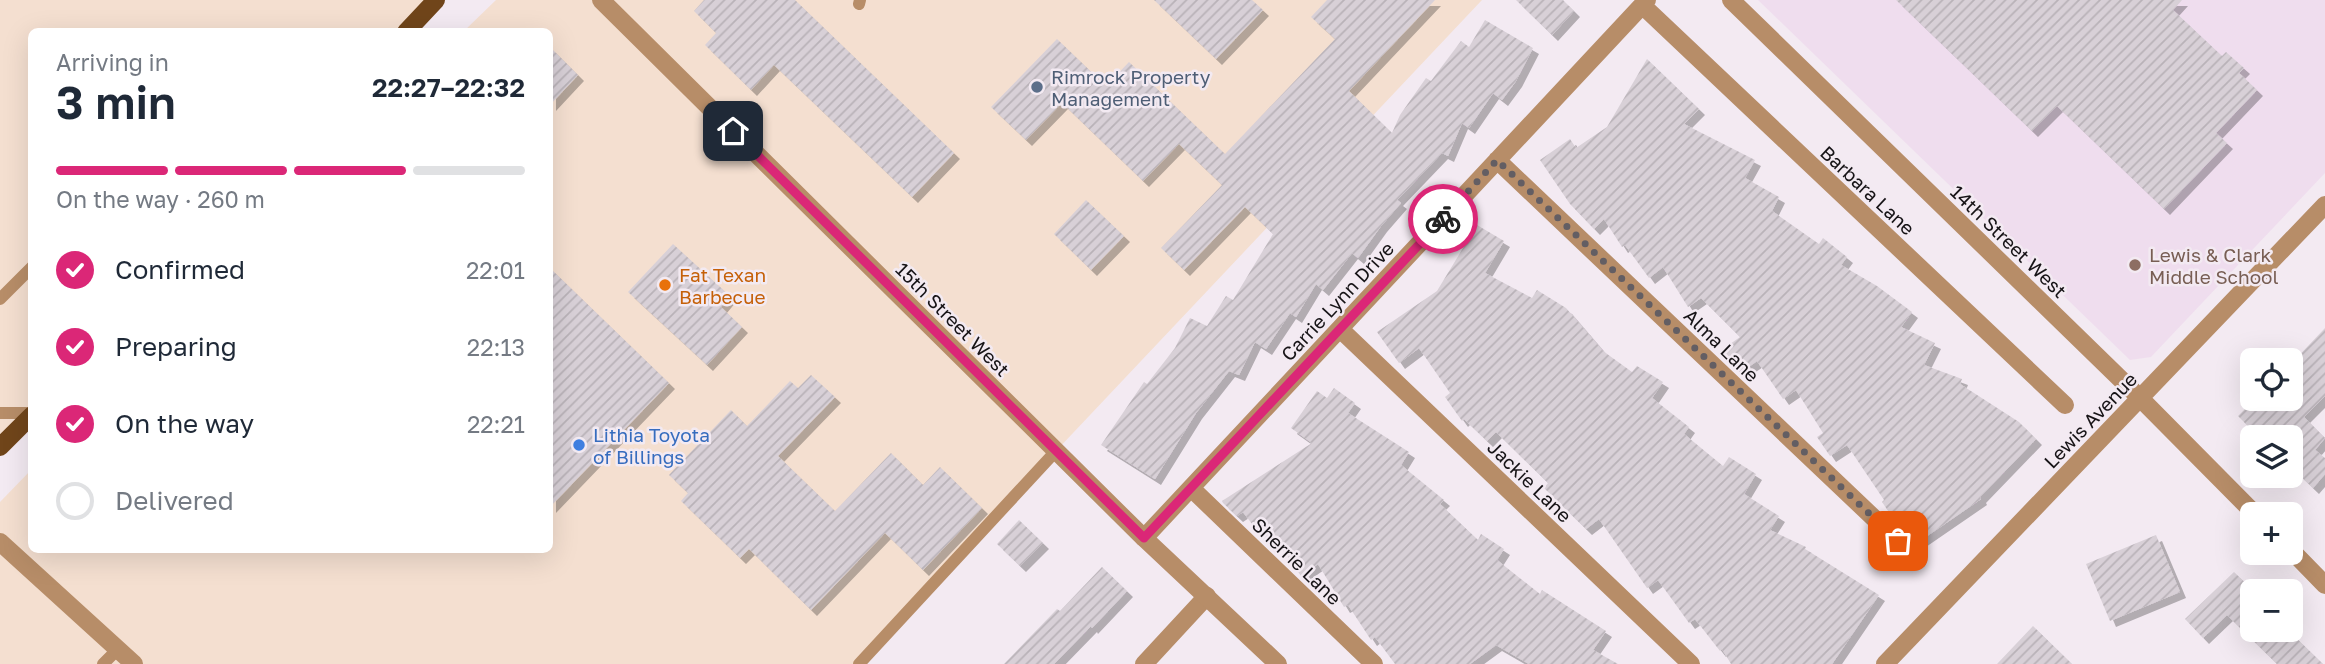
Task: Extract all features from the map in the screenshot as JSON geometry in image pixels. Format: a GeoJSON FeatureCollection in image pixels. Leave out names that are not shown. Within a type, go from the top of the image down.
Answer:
{"type":"FeatureCollection","features":[{"type":"Feature","properties":{"kind":"main road"},"geometry":{"type":"LineString","coordinates":[[409,28],[436,0]]}},
{"type":"Feature","properties":{"kind":"main road"},"geometry":{"type":"LineString","coordinates":[[0,447],[28,418]]}},
{"type":"Feature","properties":{"kind":"street","name":"15th Street West"},"geometry":{"type":"LineString","coordinates":[[601,0],[1144,538],[1278,664]]}},
{"type":"Feature","properties":{"kind":"street","name":"14th Street West"},"geometry":{"type":"LineString","coordinates":[[1731,0],[2243,502]]}},
{"type":"Feature","properties":{"kind":"street","name":"Carrie Lynn Drive"},"geometry":{"type":"LineString","coordinates":[[1144,538],[1644,3]]}},
{"type":"Feature","properties":{"kind":"street","name":"Barbara Lane"},"geometry":{"type":"LineString","coordinates":[[1644,3],[2065,405]]}},
{"type":"Feature","properties":{"kind":"street","name":"Alma Lane"},"geometry":{"type":"LineString","coordinates":[[1497,160],[1918,560]]}},
{"type":"Feature","properties":{"kind":"street","name":"Lewis Avenue"},"geometry":{"type":"LineString","coordinates":[[1885,664],[2325,205]]}},
{"type":"Feature","properties":{"kind":"street","name":"Jackie Lane"},"geometry":{"type":"LineString","coordinates":[[1340,329],[1691,664]]}},
{"type":"Feature","properties":{"kind":"street","name":"Sherrie Lane"},"geometry":{"type":"LineString","coordinates":[[1191,488],[1374,664]]}},
{"type":"Feature","properties":{"kind":"street"},"geometry":{"type":"LineString","coordinates":[[0,542],[134,664]]}},
{"type":"Feature","properties":{"kind":"street"},"geometry":{"type":"LineString","coordinates":[[2303,562],[2325,585]]}},
{"type":"Feature","properties":{"kind":"street"},"geometry":{"type":"LineString","coordinates":[[1144,664],[1207,596]]}},
{"type":"Feature","properties":{"kind":"lane"},"geometry":{"type":"LineString","coordinates":[[0,299],[28,271]]}},
{"type":"Feature","properties":{"kind":"lane"},"geometry":{"type":"LineString","coordinates":[[0,413],[28,414]]}},
{"type":"Feature","properties":{"kind":"lane"},"geometry":{"type":"LineString","coordinates":[[859,664],[1056,451]]}},
{"type":"Feature","properties":{"kind":"lane"},"geometry":{"type":"LineString","coordinates":[[103,664],[118,649]]}},
{"type":"Feature","properties":{"kind":"shaded area"},"geometry":{"type":"Polygon","coordinates":[[[0,0],[436,0],[408,28],[28,28],[28,417],[0,446],[0,0]]]}},
{"type":"Feature","properties":{"kind":"shaded area"},"geometry":{"type":"Polygon","coordinates":[[[496,0],[1482,0],[859,664],[0,664],[0,502],[28,473],[28,553],[553,553],[553,28],[467,28],[496,0]]]}},
{"type":"Feature","properties":{"kind":"shaded area","name":"Lewis & Clark Middle School"},"geometry":{"type":"Polygon","coordinates":[[[1758,0],[2325,0],[2325,173],[2151,357],[2130,360],[1758,0]]]}},
{"type":"Feature","properties":{"kind":"building"},"geometry":{"type":"Polygon","coordinates":[[[704,0],[795,0],[954,153],[912,197],[774,65],[751,90],[705,45],[716,33],[694,11],[704,0]]]}},
{"type":"Feature","properties":{"kind":"building"},"geometry":{"type":"Polygon","coordinates":[[[1154,0],[1252,0],[1263,10],[1216,59],[1154,0]]]}},
{"type":"Feature","properties":{"kind":"building"},"geometry":{"type":"Polygon","coordinates":[[[1327,0],[1435,0],[1349,91],[1392,133],[1400,115],[1426,78],[1431,81],[1461,41],[1469,47],[1485,20],[1533,48],[1516,81],[1502,100],[1493,93],[1469,128],[1462,123],[1448,156],[1442,153],[1397,200],[1401,203],[1358,258],[1352,253],[1323,290],[1316,284],[1296,317],[1290,313],[1266,349],[1255,342],[1239,375],[1229,371],[1196,413],[1155,479],[1101,445],[1144,382],[1147,384],[1175,348],[1190,318],[1207,326],[1226,296],[1233,300],[1273,234],[1245,207],[1184,270],[1161,248],[1222,185],[1179,144],[1143,181],[1062,103],[1026,140],[991,107],[1057,39],[1106,86],[1129,62],[1225,154],[1335,39],[1311,17],[1327,0]]]}},
{"type":"Feature","properties":{"kind":"building"},"geometry":{"type":"Polygon","coordinates":[[[1516,0],[1563,0],[1574,11],[1552,35],[1516,0]]]}},
{"type":"Feature","properties":{"kind":"building"},"geometry":{"type":"Polygon","coordinates":[[[1896,0],[2182,0],[2173,10],[2222,56],[2226,52],[2244,68],[2239,73],[2257,90],[2216,133],[2227,143],[2164,209],[2057,106],[2032,131],[1896,0]]]}},
{"type":"Feature","properties":{"kind":"building"},"geometry":{"type":"Polygon","coordinates":[[[553,50],[578,75],[553,102],[553,50]]]}},
{"type":"Feature","properties":{"kind":"building"},"geometry":{"type":"Polygon","coordinates":[[[1647,59],[1699,109],[1684,124],[1755,160],[1745,178],[1779,197],[1772,211],[1819,244],[1823,238],[1847,257],[1841,265],[1877,286],[1912,312],[1901,327],[1935,343],[1924,365],[1962,379],[1960,384],[2019,422],[2036,439],[1981,499],[1917,543],[1897,524],[1847,445],[1830,456],[1817,437],[1823,433],[1796,390],[1783,399],[1757,361],[1740,373],[1723,349],[1740,337],[1701,298],[1688,307],[1663,267],[1649,278],[1625,245],[1622,247],[1604,219],[1594,229],[1570,204],[1540,160],[1570,139],[1576,148],[1607,127],[1647,59]]]}},
{"type":"Feature","properties":{"kind":"building"},"geometry":{"type":"Polygon","coordinates":[[[1086,200],[1124,236],[1091,270],[1054,234],[1086,200]]]}},
{"type":"Feature","properties":{"kind":"building"},"geometry":{"type":"Polygon","coordinates":[[[1477,225],[1504,241],[1485,273],[1532,298],[1537,290],[1566,308],[1603,351],[1632,372],[1637,366],[1663,382],[1652,398],[1689,427],[1684,434],[1723,466],[1729,457],[1756,474],[1744,494],[1779,516],[1770,530],[1806,547],[1805,549],[1879,595],[1832,664],[1731,664],[1722,649],[1720,651],[1695,619],[1689,623],[1658,580],[1647,588],[1599,519],[1586,529],[1544,488],[1548,483],[1496,432],[1487,441],[1464,419],[1462,421],[1445,397],[1450,393],[1419,348],[1399,363],[1377,332],[1437,291],[1477,225]]]}},
{"type":"Feature","properties":{"kind":"building"},"geometry":{"type":"Polygon","coordinates":[[[673,244],[730,296],[721,307],[742,327],[707,365],[628,292],[673,244]]]}},
{"type":"Feature","properties":{"kind":"building","name":"Lithia Toyota of Billings"},"geometry":{"type":"Polygon","coordinates":[[[553,271],[669,383],[553,504],[553,271]]]}},
{"type":"Feature","properties":{"kind":"building"},"geometry":{"type":"Polygon","coordinates":[[[2325,328],[2325,396],[2304,417],[2325,438],[2315,450],[2325,458],[2325,474],[2313,488],[2303,478],[2303,425],[2247,425],[2238,416],[2243,411],[2303,411],[2303,351],[2325,328]]]}},
{"type":"Feature","properties":{"kind":"building"},"geometry":{"type":"Polygon","coordinates":[[[811,375],[835,397],[778,456],[835,511],[891,453],[923,485],[940,467],[982,508],[923,570],[885,533],[811,610],[749,549],[740,558],[681,501],[688,493],[669,475],[731,410],[747,426],[790,381],[798,388],[811,375]]]}},
{"type":"Feature","properties":{"kind":"building"},"geometry":{"type":"Polygon","coordinates":[[[1334,388],[1355,403],[1348,413],[1409,452],[1401,465],[1444,500],[1440,504],[1478,540],[1481,534],[1504,549],[1497,560],[1540,594],[1542,590],[1606,631],[1593,650],[1618,664],[1529,664],[1496,645],[1470,664],[1395,664],[1375,637],[1371,640],[1348,605],[1344,607],[1318,564],[1301,576],[1277,542],[1270,548],[1243,512],[1237,516],[1223,503],[1222,501],[1312,443],[1291,428],[1317,391],[1327,398],[1334,388]]]}},
{"type":"Feature","properties":{"kind":"building"},"geometry":{"type":"Polygon","coordinates":[[[1019,520],[1043,543],[1020,566],[997,544],[1019,520]]]}},
{"type":"Feature","properties":{"kind":"building"},"geometry":{"type":"Polygon","coordinates":[[[2156,535],[2180,592],[2110,621],[2086,564],[2156,535]]]}},
{"type":"Feature","properties":{"kind":"building"},"geometry":{"type":"Polygon","coordinates":[[[1102,567],[1127,591],[1092,628],[1091,626],[1054,664],[1004,664],[1057,609],[1060,611],[1102,567]]]}},
{"type":"Feature","properties":{"kind":"building"},"geometry":{"type":"Polygon","coordinates":[[[2234,572],[2241,579],[2240,628],[2227,615],[2203,638],[2185,619],[2234,572]]]}},
{"type":"Feature","properties":{"kind":"building"},"geometry":{"type":"Polygon","coordinates":[[[2033,626],[2072,664],[1997,664],[2033,626]]]}},
{"type":"Feature","properties":{"kind":"building"},"geometry":{"type":"Polygon","coordinates":[[[2255,642],[2300,642],[2323,664],[2277,664],[2255,642]]]}},
{"type":"Feature","properties":{"kind":"way so far"},"geometry":{"type":"LineString","coordinates":[[1443,219],[1497,160],[1898,541]]}},
{"type":"Feature","properties":{"kind":"place","name":"Rimrock Property Management"},"geometry":{"type":"Point","coordinates":[1037,87]}},
{"type":"Feature","properties":{"kind":"place","name":"Lewis & Clark Middle School"},"geometry":{"type":"Point","coordinates":[2135,265]}},
{"type":"Feature","properties":{"kind":"place","name":"Fat Texan Barbecue"},"geometry":{"type":"Point","coordinates":[665,285]}},
{"type":"Feature","properties":{"kind":"place","name":"Lithia Toyota of Billings"},"geometry":{"type":"Point","coordinates":[579,445]}},
{"type":"Feature","properties":{"kind":"route"},"geometry":{"type":"LineString","coordinates":[[733,131],[1144,538],[1443,219]]}}]}
